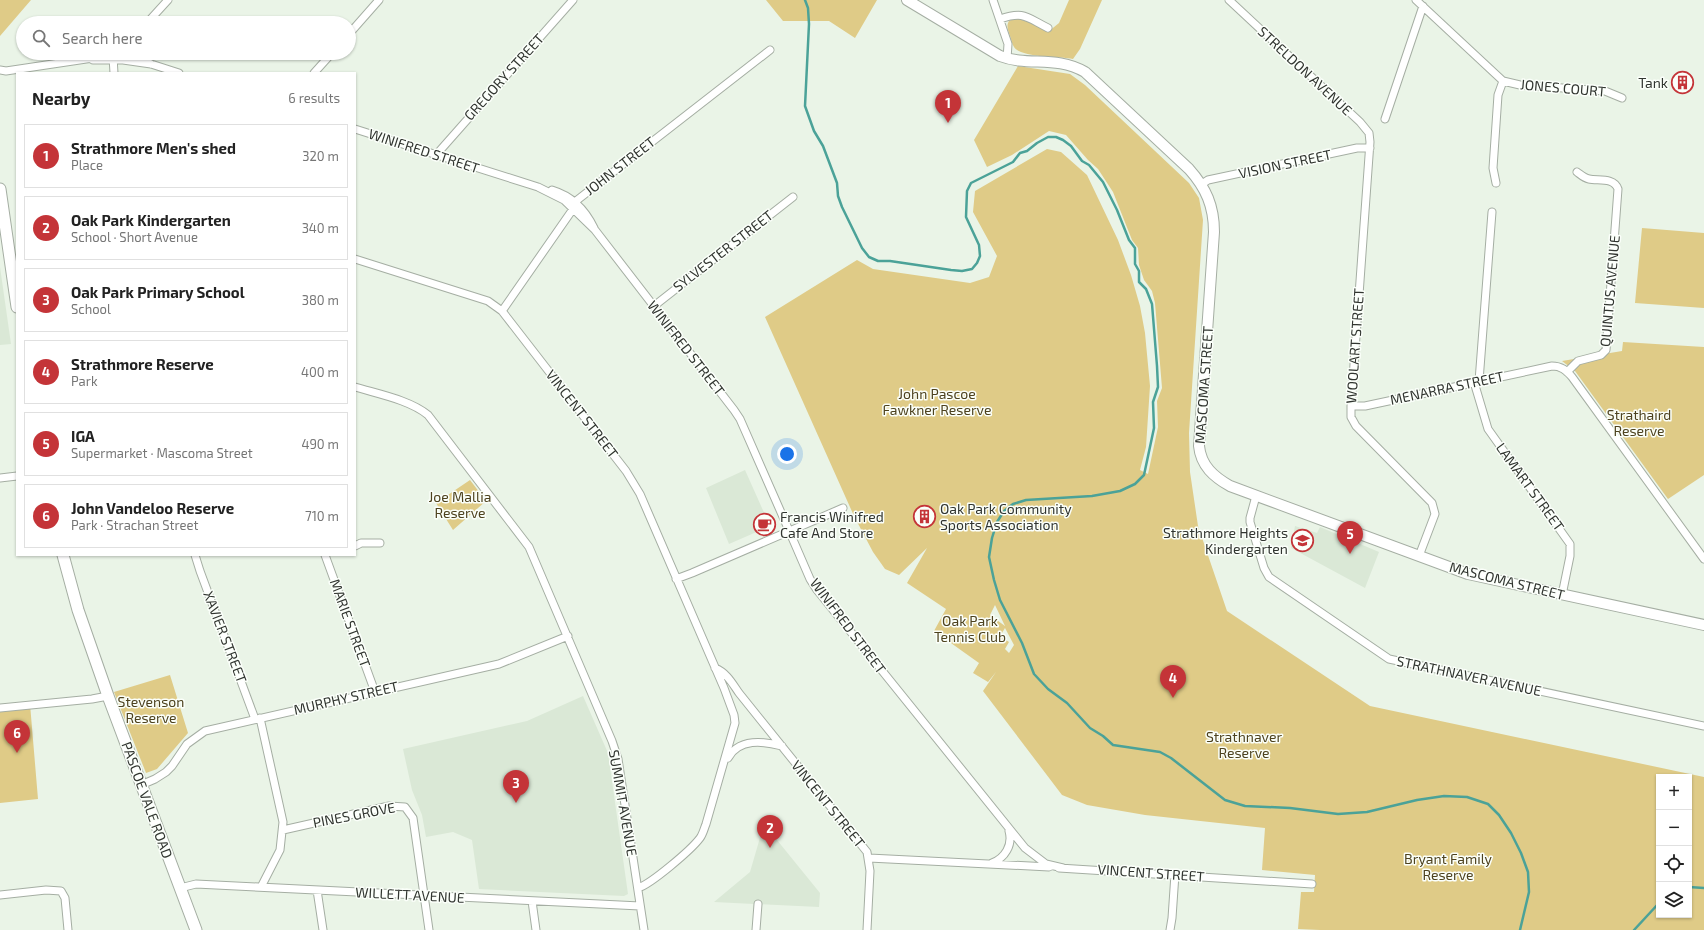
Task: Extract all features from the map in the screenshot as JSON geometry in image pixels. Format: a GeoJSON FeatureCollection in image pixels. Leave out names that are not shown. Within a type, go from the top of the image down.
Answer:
{"type":"FeatureCollection","features":[{"type":"Feature","properties":{"kind":"main road","name":"MASCOMA STREET"},"geometry":{"type":"LineString","coordinates":[[907,0],[1007,59],[1062,63],[1071,65],[1085,72],[1189,169],[1202,184],[1210,202],[1214,218],[1200,453],[1208,470],[1217,479],[1230,486],[1256,496],[1468,574],[1704,625]]}},
{"type":"Feature","properties":{"kind":"main road"},"geometry":{"type":"LineString","coordinates":[[0,189],[16,300]]}},
{"type":"Feature","properties":{"kind":"main road","name":"PASCOE VALE ROAD"},"geometry":{"type":"LineString","coordinates":[[64,556],[78,610],[108,696],[196,930]]}},
{"type":"Feature","properties":{"kind":"street"},"geometry":{"type":"LineString","coordinates":[[153,16],[168,0]]}},
{"type":"Feature","properties":{"kind":"street"},"geometry":{"type":"LineString","coordinates":[[356,26],[379,0]]}},
{"type":"Feature","properties":{"kind":"street","name":"GREGORY STREET"},"geometry":{"type":"LineString","coordinates":[[436,154],[573,0]]}},
{"type":"Feature","properties":{"kind":"street"},"geometry":{"type":"LineString","coordinates":[[993,0],[1008,44],[1007,59]]}},
{"type":"Feature","properties":{"kind":"street","name":"STRELDON AVENUE"},"geometry":{"type":"LineString","coordinates":[[1229,0],[1360,122],[1369,133],[1370,148]]}},
{"type":"Feature","properties":{"kind":"street"},"geometry":{"type":"LineString","coordinates":[[1416,0],[1503,81],[1498,95],[1494,160],[1494,175],[1496,183]]}},
{"type":"Feature","properties":{"kind":"street"},"geometry":{"type":"LineString","coordinates":[[1385,119],[1423,6]]}},
{"type":"Feature","properties":{"kind":"street"},"geometry":{"type":"LineString","coordinates":[[1000,19],[1012,15],[1020,15],[1048,28]]}},
{"type":"Feature","properties":{"kind":"street","name":"JOHN STREET"},"geometry":{"type":"LineString","coordinates":[[502,311],[573,209],[576,201],[770,50]]}},
{"type":"Feature","properties":{"kind":"street"},"geometry":{"type":"LineString","coordinates":[[0,70],[6,71],[87,60]]}},
{"type":"Feature","properties":{"kind":"street"},"geometry":{"type":"LineString","coordinates":[[113,60],[114,72]]}},
{"type":"Feature","properties":{"kind":"street"},"geometry":{"type":"LineString","coordinates":[[137,60],[176,72]]}},
{"type":"Feature","properties":{"kind":"street"},"geometry":{"type":"LineString","coordinates":[[315,72],[326,60]]}},
{"type":"Feature","properties":{"kind":"street","name":"JONES COURT"},"geometry":{"type":"LineString","coordinates":[[1503,81],[1520,85],[1605,91],[1622,98]]}},
{"type":"Feature","properties":{"kind":"street","name":"WINIFRED STREET"},"geometry":{"type":"LineString","coordinates":[[356,129],[538,188],[564,200],[595,230],[740,419],[810,579],[817,590],[1025,848],[1046,864],[1063,868]]}},
{"type":"Feature","properties":{"kind":"street","name":"VISION STREET"},"geometry":{"type":"LineString","coordinates":[[1202,184],[1208,180],[1349,150],[1370,148]]}},
{"type":"Feature","properties":{"kind":"street","name":"WOOLART STREET"},"geometry":{"type":"LineString","coordinates":[[1370,148],[1350,406],[1351,417],[1356,426],[1432,503],[1434,514],[1419,556]]}},
{"type":"Feature","properties":{"kind":"street","name":"QUINTUS AVENUE"},"geometry":{"type":"LineString","coordinates":[[1568,372],[1578,361],[1601,355],[1606,350],[1618,186],[1612,181],[1586,178],[1577,172]]}},
{"type":"Feature","properties":{"kind":"street","name":"WINIFRED STREET"},"geometry":{"type":"LineString","coordinates":[[538,188],[548,188],[562,192],[576,201],[591,220],[595,230]]}},
{"type":"Feature","properties":{"kind":"street","name":"SYLVESTER STREET"},"geometry":{"type":"LineString","coordinates":[[654,306],[793,197]]}},
{"type":"Feature","properties":{"kind":"street","name":"LAMART STREET"},"geometry":{"type":"LineString","coordinates":[[1492,212],[1477,382],[1490,433],[1570,544],[1570,556],[1562,594]]}},
{"type":"Feature","properties":{"kind":"street","name":"VINCENT STREET"},"geometry":{"type":"LineString","coordinates":[[356,259],[488,301],[502,311],[634,482],[724,688],[730,688],[739,694]]}},
{"type":"Feature","properties":{"kind":"street","name":"MENARRA STREET"},"geometry":{"type":"LineString","coordinates":[[1350,406],[1366,406],[1544,367],[1556,366],[1568,372]]}},
{"type":"Feature","properties":{"kind":"street"},"geometry":{"type":"LineString","coordinates":[[1568,372],[1704,559]]}},
{"type":"Feature","properties":{"kind":"street","name":"SUMMIT AVENUE"},"geometry":{"type":"LineString","coordinates":[[356,387],[412,405],[421,409],[428,415],[529,547],[616,750],[644,930]]}},
{"type":"Feature","properties":{"kind":"street"},"geometry":{"type":"LineString","coordinates":[[0,478],[16,476]]}},
{"type":"Feature","properties":{"kind":"street","name":"STRATHNAVER AVENUE"},"geometry":{"type":"LineString","coordinates":[[1256,496],[1250,522],[1264,568],[1269,577],[1389,659],[1704,726]]}},
{"type":"Feature","properties":{"kind":"street"},"geometry":{"type":"LineString","coordinates":[[677,581],[692,573],[843,508]]}},
{"type":"Feature","properties":{"kind":"street"},"geometry":{"type":"LineString","coordinates":[[356,546],[369,542],[380,543]]}},
{"type":"Feature","properties":{"kind":"street","name":"XAVIER STREET"},"geometry":{"type":"LineString","coordinates":[[195,556],[258,718],[281,812],[283,830],[279,854],[261,887]]}},
{"type":"Feature","properties":{"kind":"street","name":"MARIE STREET"},"geometry":{"type":"LineString","coordinates":[[327,556],[376,692]]}},
{"type":"Feature","properties":{"kind":"street","name":"MURPHY STREET"},"geometry":{"type":"LineString","coordinates":[[141,785],[166,772],[172,766],[186,744],[205,731],[499,664],[568,636]]}},
{"type":"Feature","properties":{"kind":"street","name":"VINCENT STREET"},"geometry":{"type":"LineString","coordinates":[[715,668],[722,671],[728,677],[739,694],[863,847],[869,858],[1175,874],[1312,884]]}},
{"type":"Feature","properties":{"kind":"street"},"geometry":{"type":"LineString","coordinates":[[638,888],[648,883],[700,838],[706,824],[735,723],[734,715],[724,688]]}},
{"type":"Feature","properties":{"kind":"street"},"geometry":{"type":"LineString","coordinates":[[0,708],[92,699],[108,696]]}},
{"type":"Feature","properties":{"kind":"street"},"geometry":{"type":"LineString","coordinates":[[723,765],[733,750],[751,742],[764,742],[782,746]]}},
{"type":"Feature","properties":{"kind":"street","name":"PINES GROVE"},"geometry":{"type":"LineString","coordinates":[[283,830],[390,806],[406,807],[413,818],[424,895]]}},
{"type":"Feature","properties":{"kind":"street"},"geometry":{"type":"LineString","coordinates":[[990,864],[1000,860],[1009,847],[1011,838],[1008,827]]}},
{"type":"Feature","properties":{"kind":"street"},"geometry":{"type":"LineString","coordinates":[[867,930],[870,871],[869,858]]}},
{"type":"Feature","properties":{"kind":"street"},"geometry":{"type":"LineString","coordinates":[[1170,930],[1175,874]]}},
{"type":"Feature","properties":{"kind":"street","name":"WILLETT AVENUE"},"geometry":{"type":"LineString","coordinates":[[180,888],[196,884],[640,906]]}},
{"type":"Feature","properties":{"kind":"street"},"geometry":{"type":"LineString","coordinates":[[0,895],[52,890],[61,891],[65,898],[68,930]]}},
{"type":"Feature","properties":{"kind":"street"},"geometry":{"type":"LineString","coordinates":[[317,890],[323,930]]}},
{"type":"Feature","properties":{"kind":"street"},"geometry":{"type":"LineString","coordinates":[[424,895],[429,930]]}},
{"type":"Feature","properties":{"kind":"street"},"geometry":{"type":"LineString","coordinates":[[532,901],[536,930]]}},
{"type":"Feature","properties":{"kind":"street"},"geometry":{"type":"LineString","coordinates":[[756,930],[758,904]]}},
{"type":"Feature","properties":{"kind":"shaded area"},"geometry":{"type":"Polygon","coordinates":[[[0,267],[11,344],[0,345],[0,267]]]}},
{"type":"Feature","properties":{"kind":"shaded area"},"geometry":{"type":"Polygon","coordinates":[[[745,470],[770,526],[729,544],[706,488],[745,470]]]}},
{"type":"Feature","properties":{"kind":"shaded area"},"geometry":{"type":"Polygon","coordinates":[[[1295,526],[1317,533],[1320,527],[1379,552],[1365,588],[1291,548],[1295,526]]]}},
{"type":"Feature","properties":{"kind":"shaded area"},"geometry":{"type":"Polygon","coordinates":[[[583,696],[608,753],[628,894],[624,896],[479,889],[472,840],[453,832],[426,837],[422,815],[412,790],[403,749],[527,721],[583,696]]]}},
{"type":"Feature","properties":{"kind":"shaded area"},"geometry":{"type":"Polygon","coordinates":[[[764,824],[820,893],[819,907],[714,902],[750,872],[764,824]]]}},
{"type":"Feature","properties":{"kind":"green space"},"geometry":{"type":"Polygon","coordinates":[[[0,0],[31,0],[16,16],[0,36],[0,0]]]}},
{"type":"Feature","properties":{"kind":"green space"},"geometry":{"type":"Polygon","coordinates":[[[766,0],[877,0],[855,38],[829,21],[783,21],[766,0]]]}},
{"type":"Feature","properties":{"kind":"green space"},"geometry":{"type":"Polygon","coordinates":[[[1069,0],[1102,0],[1080,49],[1073,59],[1032,55],[1018,51],[1014,47],[1008,28],[1009,21],[1016,17],[1027,20],[1048,32],[1059,23],[1069,0]]]}},
{"type":"Feature","properties":{"kind":"green space"},"geometry":{"type":"Polygon","coordinates":[[[1018,66],[1070,74],[1085,85],[1189,183],[1199,198],[1203,220],[1189,433],[1190,472],[1198,526],[1227,611],[1370,706],[1690,774],[1656,774],[1656,918],[1692,918],[1692,774],[1704,777],[1704,930],[1298,929],[1301,892],[1314,892],[1315,875],[1262,870],[1265,828],[1145,815],[1087,805],[1062,795],[983,691],[996,672],[988,682],[973,673],[979,663],[934,631],[946,609],[907,583],[927,548],[899,575],[885,569],[873,552],[854,516],[765,317],[857,260],[873,269],[970,283],[989,277],[997,256],[973,212],[975,191],[1047,149],[1061,152],[1087,175],[1118,240],[1131,275],[1140,306],[1145,333],[1150,386],[1146,447],[1140,470],[1148,474],[1158,427],[1157,401],[1162,388],[1155,303],[1152,291],[1144,280],[1139,265],[1138,248],[1132,240],[1113,192],[1098,169],[1066,135],[1049,131],[1012,155],[987,167],[974,140],[1018,66]],[[995,605],[990,615],[1005,626],[995,605]],[[1005,628],[1000,636],[1009,642],[1005,649],[1009,653],[1014,645],[1005,628]]]}},
{"type":"Feature","properties":{"kind":"green space"},"geometry":{"type":"Polygon","coordinates":[[[1642,228],[1704,233],[1704,308],[1635,303],[1642,228]]]}},
{"type":"Feature","properties":{"kind":"green space","name":"Strathaird Reserve"},"geometry":{"type":"Polygon","coordinates":[[[1623,342],[1704,347],[1704,475],[1668,499],[1575,371],[1562,361],[1622,351],[1623,342]]]}},
{"type":"Feature","properties":{"kind":"green space","name":"Joe Mallia Reserve"},"geometry":{"type":"Polygon","coordinates":[[[470,480],[486,501],[453,530],[436,503],[470,480]]]}},
{"type":"Feature","properties":{"kind":"green space","name":"Stevenson Reserve"},"geometry":{"type":"Polygon","coordinates":[[[170,675],[188,733],[157,769],[146,773],[114,692],[170,675]]]}},
{"type":"Feature","properties":{"kind":"green space"},"geometry":{"type":"Polygon","coordinates":[[[30,704],[38,799],[0,803],[0,708],[30,704]]]}},
{"type":"Feature","properties":{"kind":"waterway"},"geometry":{"type":"LineString","coordinates":[[805,0],[808,8],[809,24],[805,106],[814,131],[823,146],[837,183],[838,196],[842,207],[862,248],[869,257],[878,261],[890,261],[951,270],[962,271],[972,269],[980,256],[979,245],[966,217],[967,191],[971,183],[1013,162],[1020,153],[1027,151],[1048,137],[1056,137],[1071,146],[1082,161],[1089,165],[1103,182],[1117,210],[1129,240],[1135,248],[1135,264],[1139,271],[1139,282],[1146,289],[1152,304],[1158,387],[1153,402],[1154,428],[1144,475],[1135,484],[1120,491],[1092,496],[1026,500],[1013,504],[1004,511],[997,522],[992,538],[989,557],[1000,600],[1022,643],[1034,674],[1048,689],[1067,703],[1090,728],[1103,736],[1113,745],[1160,752],[1171,758],[1225,800],[1245,806],[1290,808],[1338,814],[1367,812],[1417,800],[1444,796],[1467,797],[1488,804],[1499,815],[1511,833],[1528,872],[1529,892],[1520,930]]}},
{"type":"Feature","properties":{"kind":"waterway"},"geometry":{"type":"LineString","coordinates":[[1692,887],[1704,888]]}},
{"type":"Feature","properties":{"kind":"waterway"},"geometry":{"type":"LineString","coordinates":[[1634,930],[1656,906]]}},
{"type":"Feature","properties":{"kind":"place","name":"Tank"},"geometry":{"type":"Point","coordinates":[1683,83]}},
{"type":"Feature","properties":{"kind":"place","name":"Strathmore Men's shed"},"geometry":{"type":"Point","coordinates":[948,123]}},
{"type":"Feature","properties":{"kind":"place","name":"Oak Park Community Sports Association"},"geometry":{"type":"Point","coordinates":[924,517]}},
{"type":"Feature","properties":{"kind":"place","name":"Francis Winifred Cafe And Store"},"geometry":{"type":"Point","coordinates":[765,525]}},
{"type":"Feature","properties":{"kind":"place","name":"Strathmore Heights Kindergarten"},"geometry":{"type":"Point","coordinates":[1303,541]}},
{"type":"Feature","properties":{"kind":"place","name":"IGA"},"geometry":{"type":"Point","coordinates":[1350,554]}},
{"type":"Feature","properties":{"kind":"place","name":"Strathmore Reserve"},"geometry":{"type":"Point","coordinates":[1173,698]}},
{"type":"Feature","properties":{"kind":"place","name":"John Vandeloo Reserve"},"geometry":{"type":"Point","coordinates":[17,753]}},
{"type":"Feature","properties":{"kind":"place","name":"Oak Park Primary School"},"geometry":{"type":"Point","coordinates":[516,803]}},
{"type":"Feature","properties":{"kind":"place","name":"Oak Park Kindergarten"},"geometry":{"type":"Point","coordinates":[770,848]}},
{"type":"Feature","properties":{"kind":"park label","name":"John Pascoe Fawkner Reserve"},"geometry":{"type":"Point","coordinates":[937,402]}},
{"type":"Feature","properties":{"kind":"park label","name":"Oak Park Tennis Club"},"geometry":{"type":"Point","coordinates":[970,630]}},
{"type":"Feature","properties":{"kind":"park label","name":"Strathnaver Reserve"},"geometry":{"type":"Point","coordinates":[1244,746]}},
{"type":"Feature","properties":{"kind":"park label","name":"Bryant Family Reserve"},"geometry":{"type":"Point","coordinates":[1448,868]}}]}
